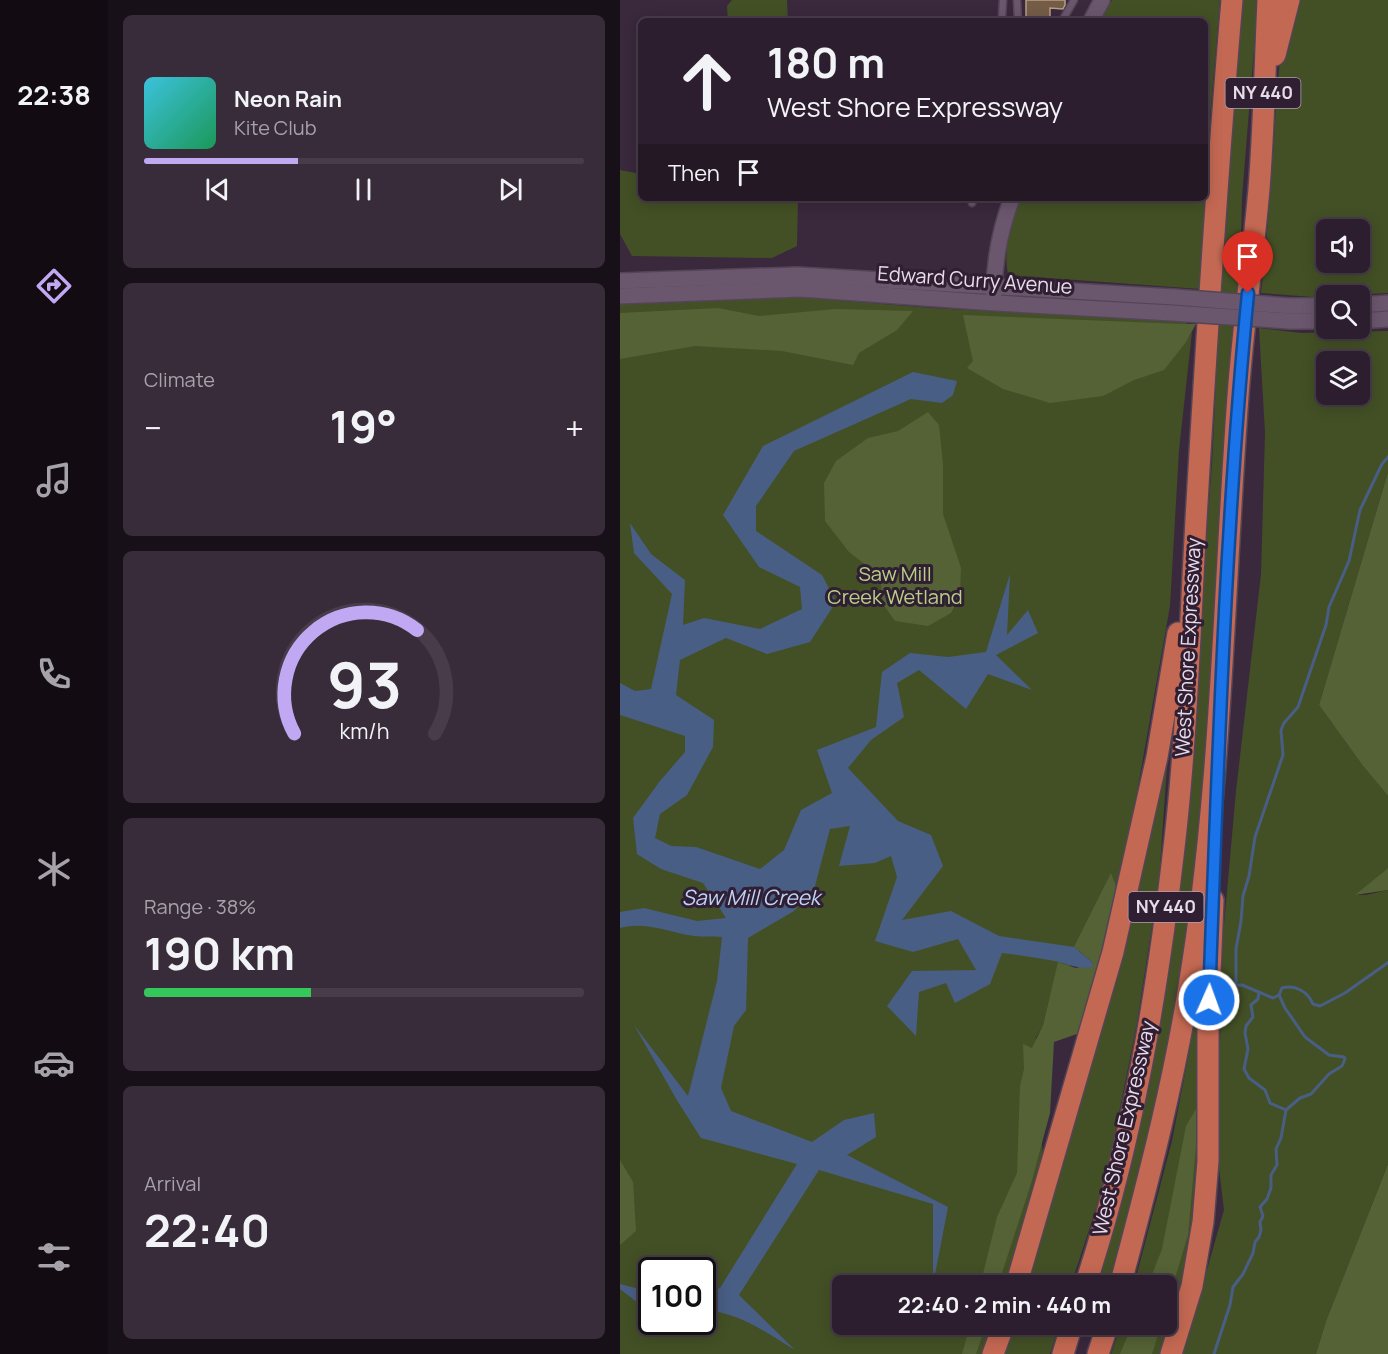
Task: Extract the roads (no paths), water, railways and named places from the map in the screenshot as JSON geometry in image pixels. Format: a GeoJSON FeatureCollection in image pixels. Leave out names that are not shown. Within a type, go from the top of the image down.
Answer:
{"type":"FeatureCollection","features":[{"type":"Feature","properties":{"kind":"highway","name":"West Shore Expressway"},"geometry":{"type":"LineString","coordinates":[[1088,1275],[1119,1171],[1141,1070],[1160,955],[1178,813],[1223,108],[1232,0]]}},
{"type":"Feature","properties":{"kind":"highway","name":"West Shore Expressway"},"geometry":{"type":"LineString","coordinates":[[1123,1275],[1174,1075],[1192,971],[1221,712],[1238,396],[1259,186],[1268,0]]}},
{"type":"Feature","properties":{"kind":"highway"},"geometry":{"type":"LineString","coordinates":[[1259,186],[1269,80],[1289,0]]}},
{"type":"Feature","properties":{"kind":"highway"},"geometry":{"type":"LineString","coordinates":[[1019,1275],[1113,952],[1157,757],[1196,520]]}},
{"type":"Feature","properties":{"kind":"highway"},"geometry":{"type":"LineString","coordinates":[[1171,1354],[1192,1286],[1203,1222],[1208,1161],[1208,1024],[1221,712]]}},
{"type":"Feature","properties":{"kind":"highway"},"geometry":{"type":"LineString","coordinates":[[993,1354],[1000,1335]]}},
{"type":"Feature","properties":{"kind":"highway"},"geometry":{"type":"LineString","coordinates":[[1063,1354],[1069,1335]]}},
{"type":"Feature","properties":{"kind":"highway"},"geometry":{"type":"LineString","coordinates":[[1098,1354],[1104,1335]]}},
{"type":"Feature","properties":{"kind":"street"},"geometry":{"type":"LineString","coordinates":[[1093,18],[1103,0]]}},
{"type":"Feature","properties":{"kind":"street"},"geometry":{"type":"LineString","coordinates":[[995,303],[994,262],[1011,201]]}},
{"type":"Feature","properties":{"kind":"street","name":"Edward Curry Avenue"},"geometry":{"type":"LineString","coordinates":[[620,281],[797,274],[994,286],[1173,305],[1290,314],[1316,319]]}},
{"type":"Feature","properties":{"kind":"street","name":"Edward Curry Avenue"},"geometry":{"type":"LineString","coordinates":[[620,296],[800,289],[995,303],[1173,305]]}},
{"type":"Feature","properties":{"kind":"street"},"geometry":{"type":"LineString","coordinates":[[1370,305],[1388,303]]}},
{"type":"Feature","properties":{"kind":"street","name":"Edward Curry Avenue"},"geometry":{"type":"LineString","coordinates":[[1290,314],[1316,308]]}},
{"type":"Feature","properties":{"kind":"street"},"geometry":{"type":"LineString","coordinates":[[1370,320],[1388,318]]}},
{"type":"Feature","properties":{"kind":"lane"},"geometry":{"type":"LineString","coordinates":[[1002,17],[1003,0]]}},
{"type":"Feature","properties":{"kind":"lane"},"geometry":{"type":"LineString","coordinates":[[1017,0],[1018,18]]}},
{"type":"Feature","properties":{"kind":"lane"},"geometry":{"type":"LineString","coordinates":[[1064,18],[1073,0]]}},
{"type":"Feature","properties":{"kind":"water","name":"Saw Mill Creek"},"geometry":{"type":"Polygon","coordinates":[[[913,372],[957,381],[953,395],[942,403],[911,399],[794,451],[756,506],[756,531],[822,575],[836,602],[810,642],[767,654],[726,638],[680,660],[676,695],[714,720],[713,747],[687,795],[660,814],[655,838],[671,846],[696,847],[760,869],[784,850],[801,810],[832,793],[817,750],[876,727],[882,672],[910,653],[948,657],[986,652],[1010,574],[1007,635],[1028,610],[1038,633],[996,655],[1032,690],[988,674],[966,709],[919,670],[897,683],[904,717],[871,740],[848,768],[898,821],[931,835],[943,866],[902,920],[951,911],[999,936],[1074,947],[1093,963],[1092,967],[1083,968],[1002,953],[990,984],[955,1003],[946,983],[919,992],[916,1036],[887,1006],[912,971],[976,970],[958,939],[913,952],[875,941],[897,877],[891,856],[875,863],[839,866],[850,826],[830,829],[815,886],[794,911],[748,938],[746,1010],[734,1026],[721,1088],[731,1111],[812,1142],[844,1120],[874,1113],[876,1137],[847,1155],[948,1207],[935,1275],[933,1275],[933,1204],[819,1170],[739,1295],[795,1350],[739,1318],[716,1312],[716,1289],[720,1288],[797,1164],[701,1138],[634,1025],[688,1096],[717,981],[722,937],[694,936],[648,926],[620,928],[620,912],[644,908],[697,921],[726,918],[703,883],[661,869],[637,854],[633,818],[685,752],[685,736],[620,715],[620,683],[635,691],[651,689],[672,594],[634,553],[630,523],[651,554],[685,580],[683,625],[704,618],[760,629],[802,609],[800,587],[759,567],[723,515],[763,446],[913,372]]]}},
{"type":"Feature","properties":{"kind":"water"},"geometry":{"type":"Polygon","coordinates":[[[620,1284],[638,1289],[638,1303],[620,1289],[620,1284]]]}},
{"type":"Feature","properties":{"kind":"waterway"},"geometry":{"type":"LineString","coordinates":[[1236,985],[1236,949],[1243,896],[1249,876],[1255,837],[1283,755],[1281,730],[1298,707],[1326,625],[1329,607],[1349,561],[1360,510],[1382,464],[1389,456]]}},
{"type":"Feature","properties":{"kind":"waterway"},"geometry":{"type":"LineString","coordinates":[[1224,986],[1242,985],[1273,998],[1279,995],[1282,988],[1292,987],[1308,996],[1313,1004],[1320,1006],[1345,993],[1389,962]]}},
{"type":"Feature","properties":{"kind":"waterway"},"geometry":{"type":"LineString","coordinates":[[1259,992],[1258,999],[1251,1005],[1253,1017],[1246,1026],[1248,1049],[1244,1069],[1249,1078],[1265,1090],[1270,1103],[1286,1110]]}},
{"type":"Feature","properties":{"kind":"waterway"},"geometry":{"type":"LineString","coordinates":[[1214,1354],[1230,1305],[1233,1287],[1243,1274],[1259,1237],[1260,1222],[1263,1216],[1260,1207],[1267,1199],[1271,1188],[1271,1175],[1277,1165],[1276,1149],[1281,1138],[1286,1110],[1300,1098],[1311,1094],[1329,1074],[1342,1066],[1345,1059],[1329,1055],[1305,1037],[1279,995]]}},
{"type":"Feature","properties":{"kind":"park label","name":"Saw Mill Creek Wetland"},"geometry":{"type":"Point","coordinates":[895,586]}}]}
